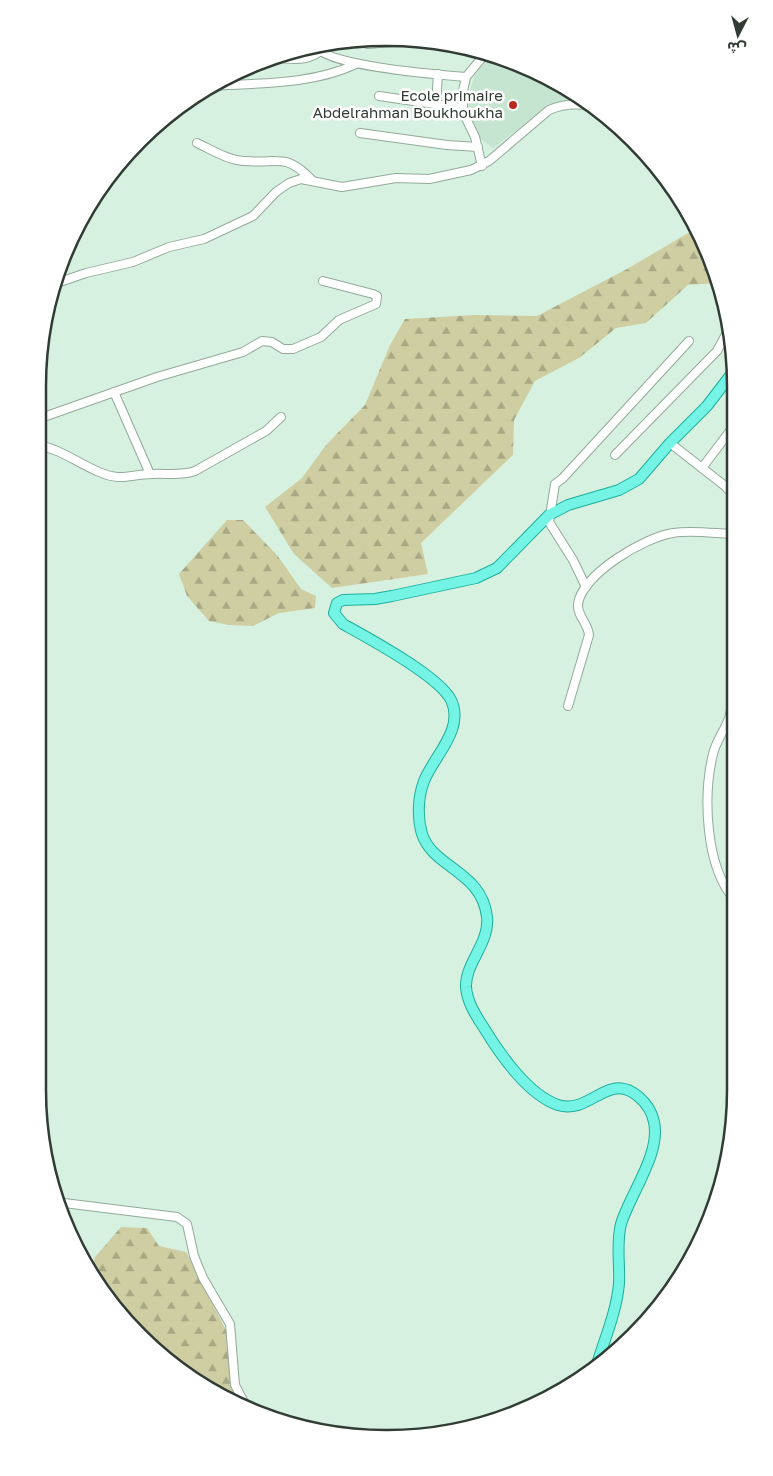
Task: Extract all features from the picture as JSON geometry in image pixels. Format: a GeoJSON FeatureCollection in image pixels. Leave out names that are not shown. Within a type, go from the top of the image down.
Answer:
{"type":"FeatureCollection","features":[{"type":"Feature","properties":{"kind":"main road"},"geometry":{"type":"LineString","coordinates":[[600,1354],[619,1285],[620,1227],[652,1152],[655,1130],[653,1119],[643,1100],[627,1088],[608,1090],[593,1099],[574,1106],[557,1104],[541,1095],[516,1073],[494,1045],[474,1012],[466,986],[470,969],[485,937],[487,927],[485,909],[470,881],[432,852],[426,843],[420,825],[421,790],[429,769],[454,726],[455,716],[451,700],[430,678],[343,624],[334,613],[337,603],[344,600],[375,599],[488,573],[497,568],[549,515],[568,506],[619,490],[639,478],[707,406],[727,380]]}},
{"type":"Feature","properties":{"kind":"street"},"geometry":{"type":"LineString","coordinates":[[326,52],[356,64],[466,77]]}},
{"type":"Feature","properties":{"kind":"street"},"geometry":{"type":"LineString","coordinates":[[295,59],[312,57],[314,54]]}},
{"type":"Feature","properties":{"kind":"street"},"geometry":{"type":"LineString","coordinates":[[481,60],[466,77],[462,108],[478,147],[482,166]]}},
{"type":"Feature","properties":{"kind":"street"},"geometry":{"type":"LineString","coordinates":[[229,85],[270,83],[334,74],[356,64]]}},
{"type":"Feature","properties":{"kind":"street"},"geometry":{"type":"LineString","coordinates":[[436,104],[438,74]]}},
{"type":"Feature","properties":{"kind":"street"},"geometry":{"type":"LineString","coordinates":[[379,96],[462,108]]}},
{"type":"Feature","properties":{"kind":"street"},"geometry":{"type":"LineString","coordinates":[[63,281],[86,273],[133,262],[169,247],[204,239],[253,216],[276,192],[288,183],[300,179],[342,187],[396,178],[429,179],[471,170],[482,166],[549,110],[559,106],[576,104]]}},
{"type":"Feature","properties":{"kind":"street"},"geometry":{"type":"LineString","coordinates":[[360,133],[447,145],[478,147]]}},
{"type":"Feature","properties":{"kind":"street"},"geometry":{"type":"LineString","coordinates":[[197,143],[238,160],[290,162],[311,180]]}},
{"type":"Feature","properties":{"kind":"street"},"geometry":{"type":"LineString","coordinates":[[46,416],[114,392],[243,352],[262,341],[272,342],[283,349],[293,349],[321,337],[339,320],[372,306],[378,300],[373,294],[322,281]]}},
{"type":"Feature","properties":{"kind":"street"},"geometry":{"type":"LineString","coordinates":[[615,455],[717,352],[724,339]]}},
{"type":"Feature","properties":{"kind":"street"},"geometry":{"type":"LineString","coordinates":[[586,587],[573,560],[550,525],[549,515],[555,484],[562,479],[689,341]]}},
{"type":"Feature","properties":{"kind":"street"},"geometry":{"type":"LineString","coordinates":[[114,392],[150,474]]}},
{"type":"Feature","properties":{"kind":"street"},"geometry":{"type":"LineString","coordinates":[[46,447],[84,465],[116,477],[132,478],[150,474],[187,474],[195,472],[266,431],[280,417]]}},
{"type":"Feature","properties":{"kind":"street"},"geometry":{"type":"LineString","coordinates":[[702,468],[727,435]]}},
{"type":"Feature","properties":{"kind":"street"},"geometry":{"type":"LineString","coordinates":[[670,443],[727,488]]}},
{"type":"Feature","properties":{"kind":"street"},"geometry":{"type":"LineString","coordinates":[[568,706],[589,635],[588,626],[579,614],[578,604],[586,587],[611,562],[640,544],[670,533],[686,531],[727,534]]}},
{"type":"Feature","properties":{"kind":"street"},"geometry":{"type":"LineString","coordinates":[[727,722],[714,751],[711,764],[709,826],[714,861],[727,889]]}},
{"type":"Feature","properties":{"kind":"street"},"geometry":{"type":"LineString","coordinates":[[66,1203],[177,1217],[187,1224],[194,1256],[230,1324],[235,1385],[242,1398]]}},
{"type":"Feature","properties":{"kind":"shaded area","name":"Ecole primaire Abdelrahman Boukhoukha"},"geometry":{"type":"Polygon","coordinates":[[[486,61],[537,81],[568,99],[517,130],[493,148],[478,137],[468,114],[468,96],[475,75],[486,61]]]}},
{"type":"Feature","properties":{"kind":"green space"},"geometry":{"type":"Polygon","coordinates":[[[690,232],[711,283],[688,285],[646,323],[616,328],[579,358],[535,381],[514,420],[513,455],[421,543],[428,574],[332,588],[294,554],[265,507],[302,478],[326,445],[365,405],[390,345],[405,319],[475,315],[537,316],[627,269],[690,232]]]}},
{"type":"Feature","properties":{"kind":"green space"},"geometry":{"type":"Polygon","coordinates":[[[227,520],[243,520],[277,555],[301,589],[316,596],[315,608],[279,613],[253,626],[229,625],[209,621],[187,596],[179,574],[227,520]]]}},
{"type":"Feature","properties":{"kind":"green space"},"geometry":{"type":"Polygon","coordinates":[[[121,1227],[147,1228],[159,1246],[186,1252],[231,1340],[230,1379],[235,1395],[179,1359],[146,1330],[104,1279],[94,1263],[95,1257],[121,1227]]]}},
{"type":"Feature","properties":{"kind":"place","name":"Ecole primaire Abdelrahman Boukhoukha"},"geometry":{"type":"Point","coordinates":[513,105]}}]}
